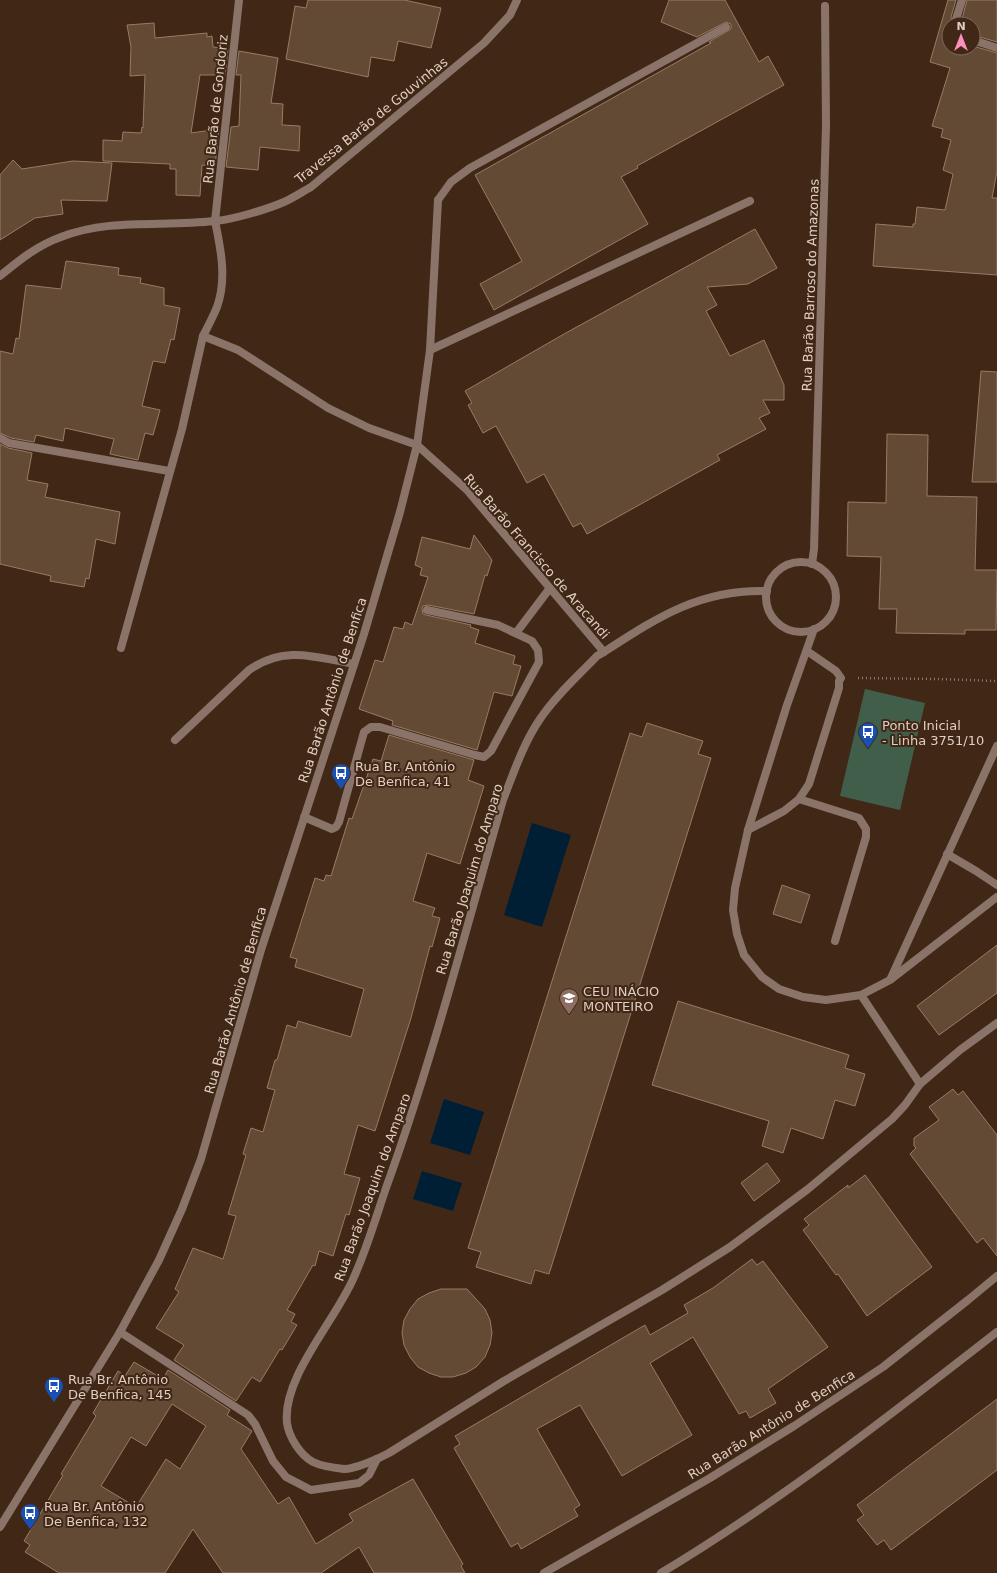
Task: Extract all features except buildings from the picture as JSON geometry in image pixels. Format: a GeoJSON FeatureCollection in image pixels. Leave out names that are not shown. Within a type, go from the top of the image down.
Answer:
{"type":"FeatureCollection","features":[{"type":"Feature","properties":{"kind":"street","name":"Rua Barão de Gondoriz"},"geometry":{"type":"LineString","coordinates":[[121,648],[169,471],[182,429],[203,336],[217,307],[221,286],[223,268],[221,249],[215,221],[239,0]]}},
{"type":"Feature","properties":{"kind":"street","name":"Travessa Barão de Gouvinhas"},"geometry":{"type":"LineString","coordinates":[[0,276],[26,255],[60,237],[83,231],[116,225],[215,221],[257,211],[284,202],[311,187],[484,43],[510,15],[517,0]]}},
{"type":"Feature","properties":{"kind":"street"},"geometry":{"type":"LineString","coordinates":[[957,16],[962,0]]}},
{"type":"Feature","properties":{"kind":"street","name":"Rua Barão Barroso do Amazonas"},"geometry":{"type":"LineString","coordinates":[[812,564],[814,542],[826,125],[825,6]]}},
{"type":"Feature","properties":{"kind":"street","name":"Rua Barão Antônio de Benfica"},"geometry":{"type":"LineString","coordinates":[[0,1527],[120,1332],[159,1260],[182,1209],[201,1159],[261,950],[354,664],[400,512],[417,445],[430,350],[438,200],[451,182],[470,168],[726,27]]}},
{"type":"Feature","properties":{"kind":"street"},"geometry":{"type":"LineString","coordinates":[[981,43],[997,48]]}},
{"type":"Feature","properties":{"kind":"street"},"geometry":{"type":"LineString","coordinates":[[430,350],[750,200]]}},
{"type":"Feature","properties":{"kind":"street"},"geometry":{"type":"LineString","coordinates":[[203,336],[238,350],[328,408],[369,428],[417,445]]}},
{"type":"Feature","properties":{"kind":"street"},"geometry":{"type":"LineString","coordinates":[[0,438],[9,443],[169,471]]}},
{"type":"Feature","properties":{"kind":"street","name":"Rua Barão Francisco de Aracandi"},"geometry":{"type":"LineString","coordinates":[[417,445],[467,490],[604,652]]}},
{"type":"Feature","properties":{"kind":"street"},"geometry":{"type":"LineString","coordinates":[[792,564],[812,564],[822,570],[830,578],[834,588],[835,604],[829,618],[814,630],[795,632],[778,624],[766,602],[767,590],[771,579],[782,568],[792,564]]}},
{"type":"Feature","properties":{"kind":"street"},"geometry":{"type":"LineString","coordinates":[[516,633],[550,588]]}},
{"type":"Feature","properties":{"kind":"street","name":"Rua Barão Joaquim do Amparo"},"geometry":{"type":"LineString","coordinates":[[767,590],[746,590],[718,595],[682,606],[655,619],[604,652],[598,656],[558,696],[540,719],[523,749],[503,800],[408,1127],[354,1278],[293,1385],[287,1408],[287,1424],[291,1436],[300,1450],[312,1461],[326,1466],[345,1469],[377,1460],[504,1381],[662,1290],[730,1248],[808,1189],[892,1119],[905,1105],[920,1084],[960,1050],[997,1023]]}},
{"type":"Feature","properties":{"kind":"street"},"geometry":{"type":"LineString","coordinates":[[304,817],[332,829],[336,827],[339,822],[364,732],[371,727],[380,727],[475,755],[484,756],[491,751],[539,662],[538,650],[532,640],[498,625],[427,610]]}},
{"type":"Feature","properties":{"kind":"street"},"geometry":{"type":"LineString","coordinates":[[814,630],[787,705],[748,830],[735,888],[733,910],[737,934],[744,955],[762,977],[780,989],[803,997],[826,1000],[861,995],[890,980],[997,897]]}},
{"type":"Feature","properties":{"kind":"street"},"geometry":{"type":"LineString","coordinates":[[748,830],[784,811],[800,799],[809,784],[839,688],[839,681],[842,678],[836,671],[807,651]]}},
{"type":"Feature","properties":{"kind":"street"},"geometry":{"type":"LineString","coordinates":[[175,740],[249,670],[259,663],[287,654],[304,655],[354,664]]}},
{"type":"Feature","properties":{"kind":"street"},"geometry":{"type":"LineString","coordinates":[[890,980],[997,746]]}},
{"type":"Feature","properties":{"kind":"street"},"geometry":{"type":"LineString","coordinates":[[800,799],[859,818],[866,829],[866,837],[835,941]]}},
{"type":"Feature","properties":{"kind":"street"},"geometry":{"type":"LineString","coordinates":[[947,854],[997,885]]}},
{"type":"Feature","properties":{"kind":"street"},"geometry":{"type":"LineString","coordinates":[[861,995],[920,1084]]}},
{"type":"Feature","properties":{"kind":"street","name":"Rua Barão Antônio de Benfica"},"geometry":{"type":"LineString","coordinates":[[544,1573],[710,1478],[794,1426],[883,1366],[997,1276]]}},
{"type":"Feature","properties":{"kind":"street"},"geometry":{"type":"LineString","coordinates":[[120,1332],[248,1415],[255,1424],[274,1461],[286,1477],[311,1490],[359,1482],[369,1474],[377,1460]]}},
{"type":"Feature","properties":{"kind":"street"},"geometry":{"type":"LineString","coordinates":[[661,1573],[770,1503],[871,1429],[997,1332]]}},
{"type":"Feature","properties":{"kind":"path"},"geometry":{"type":"LineString","coordinates":[[842,678],[997,681]]}},
{"type":"Feature","properties":{"kind":"green space"},"geometry":{"type":"Polygon","coordinates":[[[865,689],[925,703],[900,810],[840,796],[865,689]]]}},
{"type":"Feature","properties":{"kind":"water"},"geometry":{"type":"Polygon","coordinates":[[[532,823],[571,835],[542,927],[504,915],[532,823]]]}},
{"type":"Feature","properties":{"kind":"water"},"geometry":{"type":"Polygon","coordinates":[[[444,1099],[484,1112],[470,1155],[430,1143],[444,1099]]]}},
{"type":"Feature","properties":{"kind":"water"},"geometry":{"type":"Polygon","coordinates":[[[422,1171],[462,1183],[453,1211],[413,1199],[422,1171]]]}},
{"type":"Feature","properties":{"kind":"place","name":"Ponto Inicial - Linha 3751/10"},"geometry":{"type":"Point","coordinates":[868,749]}},
{"type":"Feature","properties":{"kind":"place","name":"Rua Br. Antônio De Benfica, 41"},"geometry":{"type":"Point","coordinates":[341,790]}},
{"type":"Feature","properties":{"kind":"place","name":"CEU INÁCIO MONTEIRO"},"geometry":{"type":"Point","coordinates":[569,1015]}},
{"type":"Feature","properties":{"kind":"place","name":"Rua Br. Antônio De Benfica, 145"},"geometry":{"type":"Point","coordinates":[54,1403]}},
{"type":"Feature","properties":{"kind":"place","name":"Rua Br. Antônio De Benfica, 132"},"geometry":{"type":"Point","coordinates":[30,1530]}}]}
